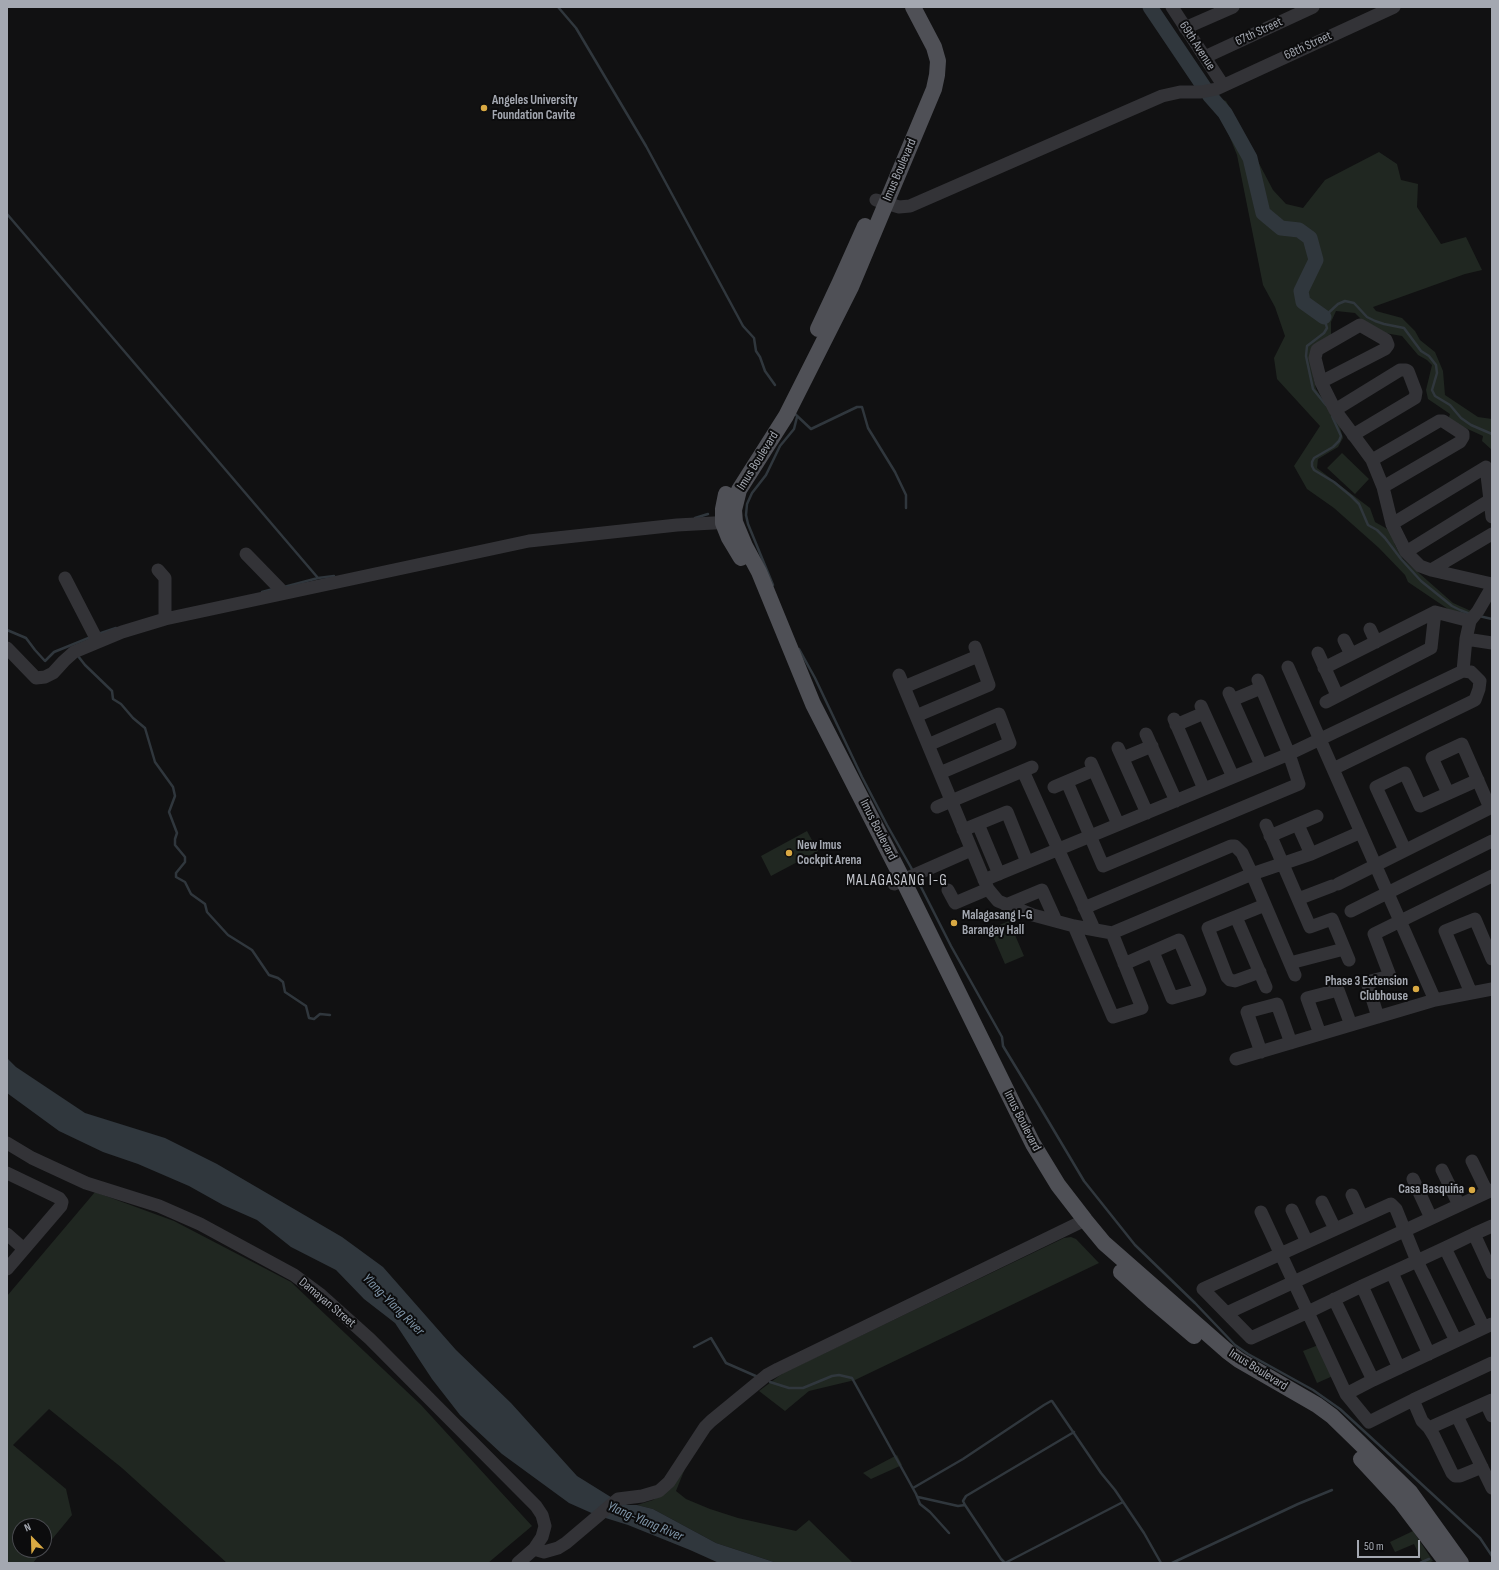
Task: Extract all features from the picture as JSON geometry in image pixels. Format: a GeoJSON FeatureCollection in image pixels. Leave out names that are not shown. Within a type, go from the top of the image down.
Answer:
{"type":"FeatureCollection","features":[{"type":"Feature","properties":{"kind":"main road","name":"Imus Boulevard"},"geometry":{"type":"LineString","coordinates":[[881,201],[924,87],[927,75],[927,62],[924,52],[902,7]]}},
{"type":"Feature","properties":{"kind":"main road","name":"Imus Boulevard"},"geometry":{"type":"LineString","coordinates":[[914,7],[934,47],[938,61],[934,89],[778,411],[729,487],[723,509],[729,522],[728,538],[751,576],[805,708],[899,882],[1025,1148],[1050,1190],[1080,1223],[1227,1351],[1239,1360],[1317,1405],[1332,1416],[1361,1429],[1410,1492],[1461,1563]]}},
{"type":"Feature","properties":{"kind":"main road","name":"Imus Boulevard"},"geometry":{"type":"LineString","coordinates":[[1080,1223],[1096,1248],[1154,1302],[1219,1358],[1235,1369],[1312,1412],[1326,1423],[1400,1501],[1447,1563]]}},
{"type":"Feature","properties":{"kind":"street","name":"69th Avenue"},"geometry":{"type":"LineString","coordinates":[[1172,7],[1223,85]]}},
{"type":"Feature","properties":{"kind":"street"},"geometry":{"type":"LineString","coordinates":[[1185,28],[1234,7]]}},
{"type":"Feature","properties":{"kind":"street","name":"67th Street"},"geometry":{"type":"LineString","coordinates":[[1204,57],[1313,7]]}},
{"type":"Feature","properties":{"kind":"street","name":"68th Street"},"geometry":{"type":"LineString","coordinates":[[881,201],[899,207],[910,206],[1162,96],[1187,91],[1206,91],[1223,85],[1394,7]]}},
{"type":"Feature","properties":{"kind":"street"},"geometry":{"type":"LineString","coordinates":[[1321,382],[1385,349],[1388,342],[1383,337],[1364,326],[1356,326],[1317,350],[1315,358],[1321,382],[1335,410],[1372,460],[1383,487],[1392,524],[1406,552],[1420,566],[1431,570],[1492,584]]}},
{"type":"Feature","properties":{"kind":"street"},"geometry":{"type":"LineString","coordinates":[[1335,410],[1400,370],[1408,371],[1416,394],[1415,398],[1353,435]]}},
{"type":"Feature","properties":{"kind":"street"},"geometry":{"type":"LineString","coordinates":[[1372,460],[1439,421],[1443,421],[1462,434],[1463,437],[1460,442],[1383,487]]}},
{"type":"Feature","properties":{"kind":"street"},"geometry":{"type":"LineString","coordinates":[[1392,524],[1489,464]]}},
{"type":"Feature","properties":{"kind":"street"},"geometry":{"type":"LineString","coordinates":[[1489,464],[1492,517]]}},
{"type":"Feature","properties":{"kind":"street"},"geometry":{"type":"LineString","coordinates":[[1406,552],[1490,500]]}},
{"type":"Feature","properties":{"kind":"street"},"geometry":{"type":"LineString","coordinates":[[7,648],[36,678],[45,677],[53,673],[74,652],[135,628],[166,619],[529,541],[677,525],[729,522]]}},
{"type":"Feature","properties":{"kind":"street"},"geometry":{"type":"LineString","coordinates":[[1431,570],[1492,534]]}},
{"type":"Feature","properties":{"kind":"street"},"geometry":{"type":"LineString","coordinates":[[246,554],[284,593]]}},
{"type":"Feature","properties":{"kind":"street"},"geometry":{"type":"LineString","coordinates":[[158,570],[165,578],[166,619]]}},
{"type":"Feature","properties":{"kind":"street"},"geometry":{"type":"LineString","coordinates":[[65,578],[98,642]]}},
{"type":"Feature","properties":{"kind":"street"},"geometry":{"type":"LineString","coordinates":[[1463,671],[1466,639],[1474,617],[1492,588]]}},
{"type":"Feature","properties":{"kind":"street"},"geometry":{"type":"LineString","coordinates":[[1324,668],[1435,612],[1474,617]]}},
{"type":"Feature","properties":{"kind":"street"},"geometry":{"type":"LineString","coordinates":[[1318,653],[1324,668],[1331,698],[1431,648],[1435,612]]}},
{"type":"Feature","properties":{"kind":"street"},"geometry":{"type":"LineString","coordinates":[[1370,629],[1376,642]]}},
{"type":"Feature","properties":{"kind":"street"},"geometry":{"type":"LineString","coordinates":[[1466,639],[1492,643]]}},
{"type":"Feature","properties":{"kind":"street"},"geometry":{"type":"LineString","coordinates":[[1344,640],[1351,654]]}},
{"type":"Feature","properties":{"kind":"street"},"geometry":{"type":"LineString","coordinates":[[916,716],[989,685],[976,651],[902,681],[916,716],[940,773],[971,850],[986,885],[998,901],[1006,905],[1033,915],[1074,926],[1112,933],[1252,874],[1311,854],[1361,832]]}},
{"type":"Feature","properties":{"kind":"street"},"geometry":{"type":"LineString","coordinates":[[1288,668],[1435,1000]]}},
{"type":"Feature","properties":{"kind":"street"},"geometry":{"type":"LineString","coordinates":[[948,890],[955,903],[986,885],[999,874],[1289,754],[1463,671],[1471,672],[1480,681],[1475,700],[1333,769]]}},
{"type":"Feature","properties":{"kind":"street"},"geometry":{"type":"LineString","coordinates":[[1067,782],[1102,866],[1299,784],[1289,754],[1260,684],[1230,697],[1260,765]]}},
{"type":"Feature","properties":{"kind":"street"},"geometry":{"type":"LineString","coordinates":[[1204,789],[1175,722],[1203,710],[1233,777]]}},
{"type":"Feature","properties":{"kind":"street"},"geometry":{"type":"LineString","coordinates":[[928,745],[999,714],[1010,743],[940,773]]}},
{"type":"Feature","properties":{"kind":"street"},"geometry":{"type":"LineString","coordinates":[[1146,734],[1176,801]]}},
{"type":"Feature","properties":{"kind":"street"},"geometry":{"type":"LineString","coordinates":[[1298,899],[1335,885],[1491,808],[1462,744],[1432,758],[1448,793]]}},
{"type":"Feature","properties":{"kind":"street"},"geometry":{"type":"LineString","coordinates":[[1147,813],[1121,753],[1152,746]]}},
{"type":"Feature","properties":{"kind":"street"},"geometry":{"type":"LineString","coordinates":[[1054,787],[1067,782],[1093,767],[1118,824]]}},
{"type":"Feature","properties":{"kind":"street"},"geometry":{"type":"LineString","coordinates":[[937,808],[1027,769],[1058,850],[1094,929]]}},
{"type":"Feature","properties":{"kind":"street"},"geometry":{"type":"LineString","coordinates":[[1405,850],[1376,787],[1405,773],[1420,806],[1478,780]]}},
{"type":"Feature","properties":{"kind":"street"},"geometry":{"type":"LineString","coordinates":[[963,830],[1007,812],[1027,862]]}},
{"type":"Feature","properties":{"kind":"street"},"geometry":{"type":"LineString","coordinates":[[1084,908],[1231,846],[1235,846],[1242,853],[1252,874],[1293,969],[1346,955],[1332,919],[1310,927],[1268,830],[1298,825],[1317,816]]}},
{"type":"Feature","properties":{"kind":"street"},"geometry":{"type":"LineString","coordinates":[[978,824],[999,874]]}},
{"type":"Feature","properties":{"kind":"street"},"geometry":{"type":"LineString","coordinates":[[1298,825],[1311,854]]}},
{"type":"Feature","properties":{"kind":"street"},"geometry":{"type":"LineString","coordinates":[[1351,911],[1492,841]]}},
{"type":"Feature","properties":{"kind":"street"},"geometry":{"type":"LineString","coordinates":[[899,882],[971,850]]}},
{"type":"Feature","properties":{"kind":"street"},"geometry":{"type":"LineString","coordinates":[[1378,1017],[1368,982],[1390,976],[1374,934],[1492,876]]}},
{"type":"Feature","properties":{"kind":"street"},"geometry":{"type":"LineString","coordinates":[[1006,905],[1042,890],[1056,921]]}},
{"type":"Feature","properties":{"kind":"street"},"geometry":{"type":"LineString","coordinates":[[1260,972],[1235,981],[1227,977],[1208,928],[1265,905]]}},
{"type":"Feature","properties":{"kind":"street"},"geometry":{"type":"LineString","coordinates":[[1236,917],[1266,987]]}},
{"type":"Feature","properties":{"kind":"street"},"geometry":{"type":"LineString","coordinates":[[1471,993],[1445,931],[1475,919],[1492,959]]}},
{"type":"Feature","properties":{"kind":"street"},"geometry":{"type":"LineString","coordinates":[[1074,926],[1113,1017],[1142,1008],[1112,933]]}},
{"type":"Feature","properties":{"kind":"street"},"geometry":{"type":"LineString","coordinates":[[1124,964],[1153,952]]}},
{"type":"Feature","properties":{"kind":"street"},"geometry":{"type":"LineString","coordinates":[[1236,1059],[1435,1000],[1492,989]]}},
{"type":"Feature","properties":{"kind":"street"},"geometry":{"type":"LineString","coordinates":[[1320,1034],[1307,998],[1338,990],[1351,1025]]}},
{"type":"Feature","properties":{"kind":"street"},"geometry":{"type":"LineString","coordinates":[[1261,1052],[1247,1012],[1277,1004],[1291,1043]]}},
{"type":"Feature","properties":{"kind":"street","name":"Damayan Street"},"geometry":{"type":"LineString","coordinates":[[7,1143],[32,1158],[86,1183],[177,1213],[226,1238],[301,1280],[321,1295],[370,1340],[536,1506],[542,1515],[545,1526],[542,1536],[534,1549],[518,1563]]}},
{"type":"Feature","properties":{"kind":"street"},"geometry":{"type":"LineString","coordinates":[[1227,1313],[1489,1191],[1472,1161]]}},
{"type":"Feature","properties":{"kind":"street"},"geometry":{"type":"LineString","coordinates":[[1442,1170],[1459,1205]]}},
{"type":"Feature","properties":{"kind":"street"},"geometry":{"type":"LineString","coordinates":[[7,1173],[59,1198],[62,1202],[61,1206],[7,1269]]}},
{"type":"Feature","properties":{"kind":"street"},"geometry":{"type":"LineString","coordinates":[[1413,1179],[1431,1218]]}},
{"type":"Feature","properties":{"kind":"street"},"geometry":{"type":"LineString","coordinates":[[1352,1195],[1362,1217]]}},
{"type":"Feature","properties":{"kind":"street"},"geometry":{"type":"LineString","coordinates":[[1322,1202],[1335,1229]]}},
{"type":"Feature","properties":{"kind":"street"},"geometry":{"type":"LineString","coordinates":[[1456,1341],[1418,1261],[1396,1209],[1391,1204],[1280,1253],[1204,1289],[1252,1338],[1334,1299],[1418,1261],[1492,1226]]}},
{"type":"Feature","properties":{"kind":"street"},"geometry":{"type":"LineString","coordinates":[[1292,1210],[1307,1242]]}},
{"type":"Feature","properties":{"kind":"street"},"geometry":{"type":"LineString","coordinates":[[1261,1212],[1361,1429],[1413,1400],[1492,1363]]}},
{"type":"Feature","properties":{"kind":"street"},"geometry":{"type":"LineString","coordinates":[[534,1549],[544,1552],[558,1548],[618,1499],[652,1494],[664,1487],[705,1427],[767,1375],[1080,1223]]}},
{"type":"Feature","properties":{"kind":"street"},"geometry":{"type":"LineString","coordinates":[[7,1234],[24,1249]]}},
{"type":"Feature","properties":{"kind":"street"},"geometry":{"type":"LineString","coordinates":[[1474,1234],[1492,1273]]}},
{"type":"Feature","properties":{"kind":"street"},"geometry":{"type":"LineString","coordinates":[[1346,1394],[1488,1326],[1445,1248]]}},
{"type":"Feature","properties":{"kind":"street"},"geometry":{"type":"LineString","coordinates":[[1392,1273],[1429,1354]]}},
{"type":"Feature","properties":{"kind":"street"},"geometry":{"type":"LineString","coordinates":[[1362,1286],[1400,1368]]}},
{"type":"Feature","properties":{"kind":"street"},"geometry":{"type":"LineString","coordinates":[[1334,1299],[1373,1380]]}},
{"type":"Feature","properties":{"kind":"street"},"geometry":{"type":"LineString","coordinates":[[1413,1400],[1422,1421],[1434,1436],[1452,1473],[1455,1476],[1460,1476],[1482,1467]]}},
{"type":"Feature","properties":{"kind":"street"},"geometry":{"type":"LineString","coordinates":[[1429,1428],[1489,1401],[1492,1416]]}},
{"type":"Feature","properties":{"kind":"street"},"geometry":{"type":"LineString","coordinates":[[1457,1416],[1491,1482]]}},
{"type":"Feature","properties":{"kind":"shaded area"},"geometry":{"type":"Polygon","coordinates":[[[1220,99],[1226,101],[1273,190],[1286,204],[1303,208],[1325,180],[1379,152],[1397,164],[1401,180],[1418,184],[1417,207],[1441,244],[1466,237],[1482,270],[1465,274],[1373,307],[1376,311],[1402,318],[1415,331],[1420,340],[1435,352],[1443,371],[1445,395],[1478,417],[1492,419],[1492,450],[1482,441],[1483,436],[1448,420],[1450,414],[1428,399],[1426,390],[1432,365],[1418,355],[1402,336],[1379,332],[1355,313],[1336,311],[1331,322],[1331,336],[1313,349],[1313,375],[1316,389],[1339,424],[1343,438],[1338,447],[1318,459],[1317,468],[1370,508],[1375,522],[1391,531],[1395,545],[1403,559],[1453,603],[1471,611],[1467,616],[1460,615],[1448,609],[1408,582],[1405,575],[1379,548],[1334,508],[1307,489],[1294,466],[1320,426],[1277,379],[1274,358],[1285,336],[1275,307],[1263,285],[1237,155],[1227,130],[1211,104],[1220,99]]]}},
{"type":"Feature","properties":{"kind":"shaded area"},"geometry":{"type":"Polygon","coordinates":[[[1342,453],[1369,479],[1355,494],[1327,468],[1342,453]]]}},
{"type":"Feature","properties":{"kind":"shaded area","name":"New Imus Cockpit Arena"},"geometry":{"type":"Polygon","coordinates":[[[807,831],[818,851],[771,876],[761,856],[807,831]]]}},
{"type":"Feature","properties":{"kind":"shaded area"},"geometry":{"type":"Polygon","coordinates":[[[1009,921],[1024,956],[1005,964],[990,929],[1009,921]]]}},
{"type":"Feature","properties":{"kind":"shaded area"},"geometry":{"type":"Polygon","coordinates":[[[95,1192],[174,1221],[291,1282],[421,1405],[532,1526],[488,1563],[227,1563],[122,1468],[49,1409],[13,1445],[66,1489],[72,1515],[52,1539],[52,1518],[12,1518],[12,1558],[37,1558],[33,1563],[7,1563],[7,1296],[95,1192]]]}},
{"type":"Feature","properties":{"kind":"shaded area"},"geometry":{"type":"Polygon","coordinates":[[[1071,1237],[1076,1239],[1099,1263],[855,1380],[809,1391],[785,1411],[759,1391],[783,1373],[1064,1238],[1071,1237]]]}},
{"type":"Feature","properties":{"kind":"shaded area"},"geometry":{"type":"Polygon","coordinates":[[[1321,1344],[1335,1375],[1317,1383],[1303,1351],[1321,1344]]]}},
{"type":"Feature","properties":{"kind":"shaded area"},"geometry":{"type":"Polygon","coordinates":[[[897,1455],[902,1465],[871,1479],[863,1473],[897,1455]]]}},
{"type":"Feature","properties":{"kind":"shaded area"},"geometry":{"type":"Polygon","coordinates":[[[688,1461],[676,1491],[686,1499],[738,1518],[796,1531],[809,1520],[853,1563],[777,1563],[716,1543],[653,1509],[637,1505],[653,1500],[664,1493],[688,1461]]]}},
{"type":"Feature","properties":{"kind":"shaded area"},"geometry":{"type":"Polygon","coordinates":[[[1413,1531],[1433,1561],[1428,1563],[1417,1563],[1422,1561],[1414,1544],[1395,1552],[1390,1542],[1413,1531]]]}},
{"type":"Feature","properties":{"kind":"water","name":"Ylang-Ylang River"},"geometry":{"type":"Polygon","coordinates":[[[7,1058],[16,1067],[85,1113],[165,1138],[217,1164],[342,1237],[383,1267],[456,1350],[511,1403],[577,1476],[614,1499],[628,1505],[637,1505],[653,1509],[716,1543],[777,1563],[719,1563],[628,1525],[596,1515],[569,1503],[502,1454],[460,1415],[432,1379],[395,1323],[364,1299],[336,1270],[291,1247],[257,1220],[223,1205],[189,1186],[138,1164],[103,1152],[59,1131],[7,1093],[7,1058]]]}},
{"type":"Feature","properties":{"kind":"waterway"},"geometry":{"type":"LineString","coordinates":[[558,7],[576,28],[646,146],[743,326],[754,338],[756,351],[765,371],[775,385]]}},
{"type":"Feature","properties":{"kind":"waterway"},"geometry":{"type":"LineString","coordinates":[[1150,7],[1210,96],[1225,113],[1250,158],[1263,213],[1281,228],[1299,230],[1310,238],[1316,260],[1301,291],[1303,302],[1324,317]]}},
{"type":"Feature","properties":{"kind":"waterway"},"geometry":{"type":"LineString","coordinates":[[7,214],[318,578]]}},
{"type":"Feature","properties":{"kind":"waterway"},"geometry":{"type":"LineString","coordinates":[[1326,405],[1313,389],[1306,356],[1307,346],[1324,333],[1327,328],[1324,317],[1338,304],[1345,301],[1354,303],[1367,317],[1375,321],[1404,328],[1421,351],[1429,356],[1436,365],[1437,373],[1432,390],[1435,396],[1450,405],[1461,418],[1471,425],[1492,434]]}},
{"type":"Feature","properties":{"kind":"waterway"},"geometry":{"type":"LineString","coordinates":[[794,413],[811,429],[857,407],[862,407],[868,428],[895,472],[906,495],[906,508]]}},
{"type":"Feature","properties":{"kind":"waterway"},"geometry":{"type":"LineString","coordinates":[[1332,416],[1341,436],[1339,441],[1333,447],[1314,458],[1312,462],[1314,470],[1334,482],[1359,504],[1368,525],[1377,530],[1385,538],[1401,559],[1421,581],[1452,606],[1470,614]]}},
{"type":"Feature","properties":{"kind":"waterway"},"geometry":{"type":"LineString","coordinates":[[773,585],[748,524],[746,515],[747,504],[752,493],[766,475],[780,446],[794,429],[797,417]]}},
{"type":"Feature","properties":{"kind":"waterway"},"geometry":{"type":"LineString","coordinates":[[695,518],[708,514]]}},
{"type":"Feature","properties":{"kind":"waterway"},"geometry":{"type":"LineString","coordinates":[[284,587],[318,578],[334,576]]}},
{"type":"Feature","properties":{"kind":"waterway"},"geometry":{"type":"LineString","coordinates":[[262,592],[273,589]]}},
{"type":"Feature","properties":{"kind":"waterway"},"geometry":{"type":"LineString","coordinates":[[1479,616],[1492,619]]}},
{"type":"Feature","properties":{"kind":"waterway"},"geometry":{"type":"LineString","coordinates":[[98,634],[116,628]]}},
{"type":"Feature","properties":{"kind":"waterway"},"geometry":{"type":"LineString","coordinates":[[7,630],[26,638],[45,661],[54,652],[91,637]]}},
{"type":"Feature","properties":{"kind":"waterway"},"geometry":{"type":"LineString","coordinates":[[799,649],[815,678],[862,777],[913,871]]}},
{"type":"Feature","properties":{"kind":"waterway"},"geometry":{"type":"LineString","coordinates":[[78,656],[85,665],[112,691],[113,699],[121,704],[133,718],[145,728],[155,762],[173,787],[175,796],[169,812],[177,833],[175,845],[185,857],[185,862],[176,873],[176,877],[185,882],[191,894],[205,904],[207,912],[228,935],[252,950],[269,975],[278,978],[283,982],[285,992],[306,1006],[309,1018],[314,1019],[320,1014],[330,1015]]}},
{"type":"Feature","properties":{"kind":"waterway"},"geometry":{"type":"LineString","coordinates":[[920,885],[951,946],[1002,1037],[1003,1046],[1084,1181],[1135,1245],[1195,1303],[1235,1345],[1248,1354],[1313,1390],[1340,1409],[1480,1538],[1492,1556]]}},
{"type":"Feature","properties":{"kind":"waterway"},"geometry":{"type":"LineString","coordinates":[[694,1347],[711,1338],[726,1363],[758,1377]]}},
{"type":"Feature","properties":{"kind":"waterway"},"geometry":{"type":"LineString","coordinates":[[770,1382],[789,1388],[803,1388],[832,1376],[839,1375],[852,1378],[916,1494],[920,1504],[930,1512],[949,1533]]}},
{"type":"Feature","properties":{"kind":"waterway"},"geometry":{"type":"LineString","coordinates":[[913,1488],[963,1459],[1052,1401],[1144,1533],[1161,1563]]}},
{"type":"Feature","properties":{"kind":"waterway"},"geometry":{"type":"LineString","coordinates":[[965,1505],[963,1501],[966,1496],[1074,1432]]}},
{"type":"Feature","properties":{"kind":"waterway"},"geometry":{"type":"LineString","coordinates":[[1172,1563],[1298,1504],[1332,1490]]}},
{"type":"Feature","properties":{"kind":"waterway"},"geometry":{"type":"LineString","coordinates":[[918,1497],[958,1506],[965,1505],[1005,1563],[1123,1502]]}},
{"type":"Feature","properties":{"kind":"waterway"},"geometry":{"type":"LineString","coordinates":[[1420,1563],[1429,1559]]}},
{"type":"Feature","properties":{"kind":"place","name":"Angeles University Foundation Cavite"},"geometry":{"type":"Point","coordinates":[484,108]}},
{"type":"Feature","properties":{"kind":"place","name":"New Imus Cockpit Arena"},"geometry":{"type":"Point","coordinates":[789,853]}},
{"type":"Feature","properties":{"kind":"place","name":"Malagasang I-G Barangay Hall"},"geometry":{"type":"Point","coordinates":[954,923]}},
{"type":"Feature","properties":{"kind":"place","name":"Phase 3 Extension Clubhouse"},"geometry":{"type":"Point","coordinates":[1416,989]}},
{"type":"Feature","properties":{"kind":"place","name":"Casa Basquiña"},"geometry":{"type":"Point","coordinates":[1472,1190]}},
{"type":"Feature","properties":{"kind":"district","name":"MALAGASANG I-G"},"geometry":{"type":"Point","coordinates":[897,881]}}]}
